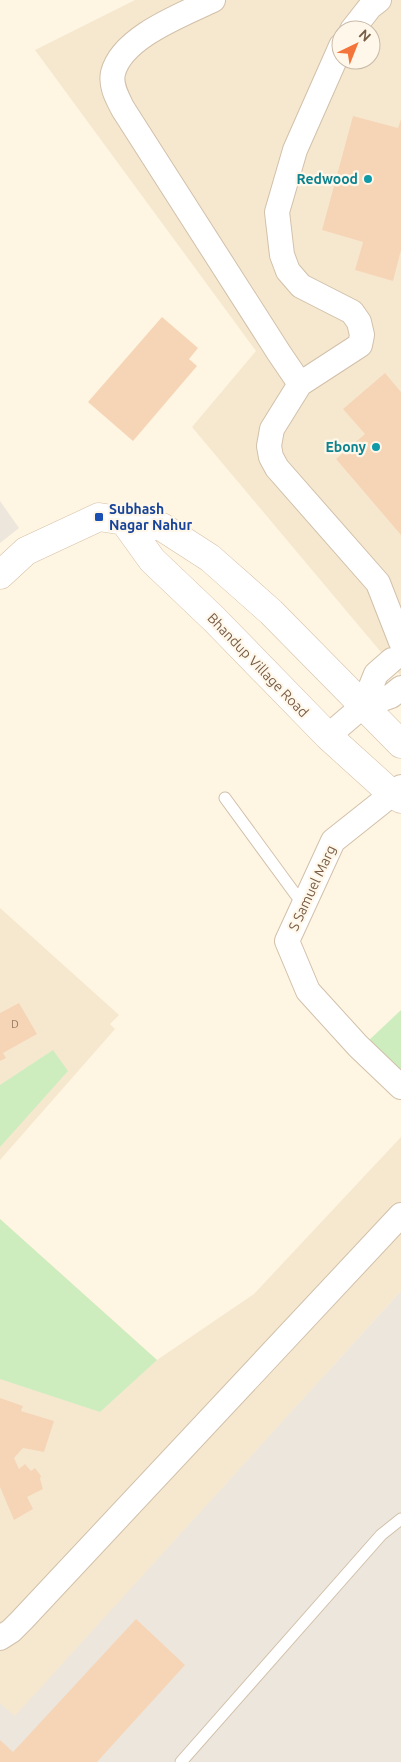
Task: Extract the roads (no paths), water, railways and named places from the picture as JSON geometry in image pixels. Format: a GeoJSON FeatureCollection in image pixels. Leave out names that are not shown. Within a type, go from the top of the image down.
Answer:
{"type":"FeatureCollection","features":[{"type":"Feature","properties":{"kind":"street"},"geometry":{"type":"LineString","coordinates":[[212,0],[150,32],[135,42],[121,56],[112,74],[114,91],[123,110],[273,345],[300,384]]}},
{"type":"Feature","properties":{"kind":"street"},"geometry":{"type":"LineString","coordinates":[[360,20],[370,7],[379,0]]}},
{"type":"Feature","properties":{"kind":"street"},"geometry":{"type":"LineString","coordinates":[[331,69],[295,150],[277,212],[282,255],[288,271],[300,286],[352,312],[360,322],[362,335],[360,345],[300,384],[272,429],[269,446],[271,457],[277,468],[378,583],[397,651],[376,674],[363,706]]}},
{"type":"Feature","properties":{"kind":"street"},"geometry":{"type":"LineString","coordinates":[[0,575],[26,551],[99,517],[162,527],[210,558],[271,612],[401,744]]}},
{"type":"Feature","properties":{"kind":"street","name":"Bhandup Village Road"},"geometry":{"type":"LineString","coordinates":[[124,521],[152,560],[214,619],[328,736],[398,793]]}},
{"type":"Feature","properties":{"kind":"street"},"geometry":{"type":"LineString","coordinates":[[328,736],[363,706],[391,696],[401,688]]}},
{"type":"Feature","properties":{"kind":"street","name":"S Samuel Marg"},"geometry":{"type":"LineString","coordinates":[[398,793],[334,841],[287,941],[308,991],[358,1046],[401,1087]]}},
{"type":"Feature","properties":{"kind":"street"},"geometry":{"type":"LineString","coordinates":[[0,1638],[11,1631],[22,1620],[401,1215]]}},
{"type":"Feature","properties":{"kind":"lane"},"geometry":{"type":"LineString","coordinates":[[225,798],[304,906]]}},
{"type":"Feature","properties":{"kind":"lane"},"geometry":{"type":"LineString","coordinates":[[181,1762],[381,1535],[401,1519]]}},
{"type":"Feature","properties":{"kind":"place","name":"Redwood"},"geometry":{"type":"Point","coordinates":[368,179]}},
{"type":"Feature","properties":{"kind":"place","name":"Ebony"},"geometry":{"type":"Point","coordinates":[376,447]}},
{"type":"Feature","properties":{"kind":"place","name":"Subhash Nagar Nahur"},"geometry":{"type":"Point","coordinates":[99,517]}}]}
